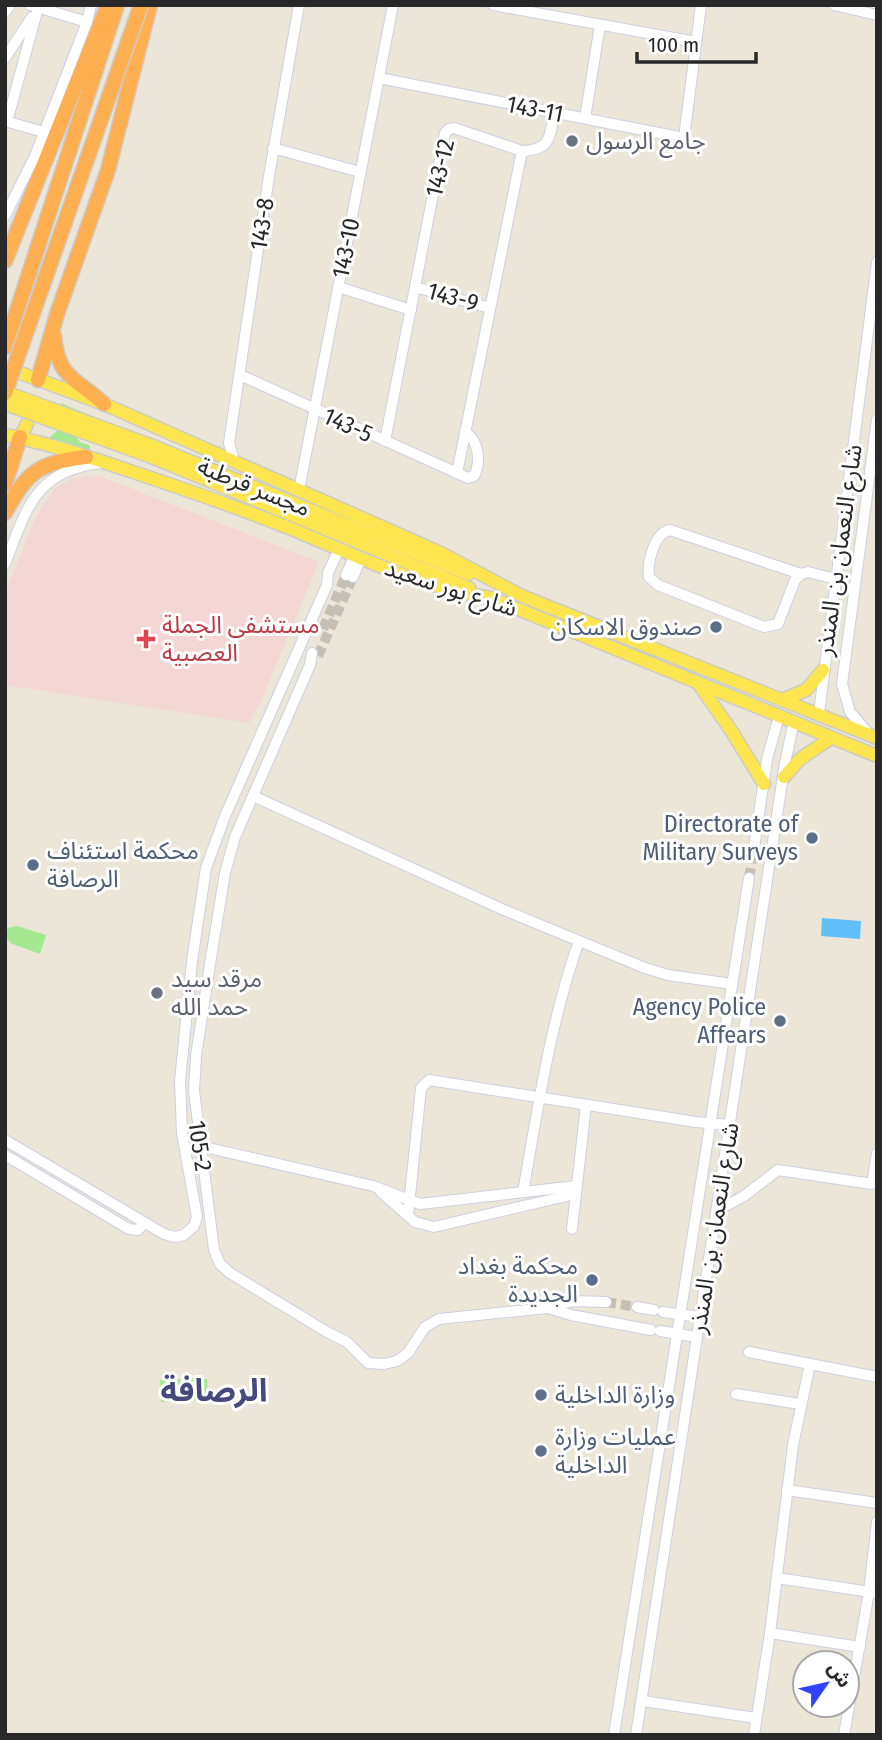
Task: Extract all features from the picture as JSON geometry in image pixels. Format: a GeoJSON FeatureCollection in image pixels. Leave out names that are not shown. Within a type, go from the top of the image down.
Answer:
{"type":"FeatureCollection","features":[{"type":"Feature","properties":{"kind":"highway"},"geometry":{"type":"LineString","coordinates":[[6,255],[108,5]]}},
{"type":"Feature","properties":{"kind":"highway"},"geometry":{"type":"LineString","coordinates":[[5,347],[117,5]]}},
{"type":"Feature","properties":{"kind":"highway"},"geometry":{"type":"LineString","coordinates":[[5,393],[141,5]]}},
{"type":"Feature","properties":{"kind":"highway"},"geometry":{"type":"LineString","coordinates":[[38,380],[107,170],[150,5]]}},
{"type":"Feature","properties":{"kind":"highway"},"geometry":{"type":"LineString","coordinates":[[53,330],[59,364],[104,404]]}},
{"type":"Feature","properties":{"kind":"highway"},"geometry":{"type":"LineString","coordinates":[[5,484],[17,432]]}},
{"type":"Feature","properties":{"kind":"highway"},"geometry":{"type":"LineString","coordinates":[[5,513],[19,486],[35,471],[55,461],[86,457]]}},
{"type":"Feature","properties":{"kind":"main road","name":"شارع بور سعيد"},"geometry":{"type":"LineString","coordinates":[[23,374],[104,404],[442,553],[502,586],[875,737]]}},
{"type":"Feature","properties":{"kind":"main road"},"geometry":{"type":"LineString","coordinates":[[34,400],[38,380]]}},
{"type":"Feature","properties":{"kind":"main road","name":"مجسر قرطبة"},"geometry":{"type":"LineString","coordinates":[[5,393],[502,586]]}},
{"type":"Feature","properties":{"kind":"main road","name":"مجسر قرطبة"},"geometry":{"type":"LineString","coordinates":[[5,404],[151,451],[491,598]]}},
{"type":"Feature","properties":{"kind":"main road"},"geometry":{"type":"LineString","coordinates":[[113,427],[133,417]]}},
{"type":"Feature","properties":{"kind":"main road"},"geometry":{"type":"LineString","coordinates":[[17,432],[86,457],[108,457]]}},
{"type":"Feature","properties":{"kind":"main road","name":"شارع بور سعيد"},"geometry":{"type":"LineString","coordinates":[[108,457],[122,468],[268,520],[443,588],[491,598],[877,756]]}},
{"type":"Feature","properties":{"kind":"main road"},"geometry":{"type":"LineString","coordinates":[[783,699],[806,690],[824,670]]}},
{"type":"Feature","properties":{"kind":"main road"},"geometry":{"type":"LineString","coordinates":[[698,682],[764,784]]}},
{"type":"Feature","properties":{"kind":"main road"},"geometry":{"type":"LineString","coordinates":[[784,777],[800,759],[831,738]]}},
{"type":"Feature","properties":{"kind":"street"},"geometry":{"type":"LineString","coordinates":[[5,12],[10,5]]}},
{"type":"Feature","properties":{"kind":"street"},"geometry":{"type":"LineString","coordinates":[[5,216],[35,156],[87,22],[91,5]]}},
{"type":"Feature","properties":{"kind":"street","name":"143-8"},"geometry":{"type":"LineString","coordinates":[[234,461],[229,443],[273,148],[299,5]]}},
{"type":"Feature","properties":{"kind":"street","name":"143-10"},"geometry":{"type":"LineString","coordinates":[[299,490],[393,5]]}},
{"type":"Feature","properties":{"kind":"street"},"geometry":{"type":"LineString","coordinates":[[493,5],[696,42]]}},
{"type":"Feature","properties":{"kind":"street","name":"143-11"},"geometry":{"type":"LineString","coordinates":[[379,78],[684,138],[701,5]]}},
{"type":"Feature","properties":{"kind":"street"},"geometry":{"type":"LineString","coordinates":[[835,5],[877,15]]}},
{"type":"Feature","properties":{"kind":"street"},"geometry":{"type":"LineString","coordinates":[[34,6],[87,22]]}},
{"type":"Feature","properties":{"kind":"street"},"geometry":{"type":"LineString","coordinates":[[5,58],[34,6]]}},
{"type":"Feature","properties":{"kind":"street"},"geometry":{"type":"LineString","coordinates":[[34,6],[6,122],[44,132]]}},
{"type":"Feature","properties":{"kind":"street"},"geometry":{"type":"LineString","coordinates":[[585,118],[600,25]]}},
{"type":"Feature","properties":{"kind":"street"},"geometry":{"type":"LineString","coordinates":[[465,432],[473,437],[476,443],[477,471],[474,476],[468,478],[457,473],[465,432],[490,307],[522,151],[535,151],[545,145],[550,136],[554,113]]}},
{"type":"Feature","properties":{"kind":"street","name":"143-12"},"geometry":{"type":"LineString","coordinates":[[385,442],[445,133],[454,128],[522,151]]}},
{"type":"Feature","properties":{"kind":"street"},"geometry":{"type":"LineString","coordinates":[[273,148],[360,172]]}},
{"type":"Feature","properties":{"kind":"street","name":"شارع النعمان بن المنذر"},"geometry":{"type":"LineString","coordinates":[[820,713],[836,574],[875,299],[877,262]]}},
{"type":"Feature","properties":{"kind":"street"},"geometry":{"type":"LineString","coordinates":[[338,287],[411,310]]}},
{"type":"Feature","properties":{"kind":"street","name":"143-9"},"geometry":{"type":"LineString","coordinates":[[415,287],[490,307]]}},
{"type":"Feature","properties":{"kind":"street"},"geometry":{"type":"LineString","coordinates":[[863,373],[877,374]]}},
{"type":"Feature","properties":{"kind":"street","name":"143-5"},"geometry":{"type":"LineString","coordinates":[[240,375],[457,473]]}},
{"type":"Feature","properties":{"kind":"street"},"geometry":{"type":"LineString","coordinates":[[875,737],[856,721],[843,692],[842,676],[877,419]]}},
{"type":"Feature","properties":{"kind":"street"},"geometry":{"type":"LineString","coordinates":[[216,453],[229,443]]}},
{"type":"Feature","properties":{"kind":"street"},"geometry":{"type":"LineString","coordinates":[[5,564],[29,505],[37,493],[72,469],[108,457]]}},
{"type":"Feature","properties":{"kind":"street"},"geometry":{"type":"LineString","coordinates":[[801,574],[670,530],[659,536],[648,566],[649,577],[658,585],[764,627],[778,624],[795,580],[801,574],[857,571]]}},
{"type":"Feature","properties":{"kind":"street"},"geometry":{"type":"LineString","coordinates":[[349,576],[350,553]]}},
{"type":"Feature","properties":{"kind":"street"},"geometry":{"type":"LineString","coordinates":[[144,1223],[138,1230],[130,1229],[6,1156],[9,1142],[144,1223],[175,1237],[188,1233],[196,1222],[197,1213],[182,1133],[180,1081],[192,961],[206,868],[225,816],[327,585],[327,577],[350,553]]}},
{"type":"Feature","properties":{"kind":"street","name":"105-2"},"geometry":{"type":"LineString","coordinates":[[315,654],[253,796],[228,861],[209,970],[194,1079],[214,1250],[223,1267],[347,1342],[368,1363],[397,1361],[408,1353],[425,1327],[439,1319],[548,1308],[582,1300],[606,1302]]}},
{"type":"Feature","properties":{"kind":"street"},"geometry":{"type":"LineString","coordinates":[[754,848],[770,744],[779,716]]}},
{"type":"Feature","properties":{"kind":"street","name":"شارع النعمان بن المنذر"},"geometry":{"type":"LineString","coordinates":[[636,1735],[794,721]]}},
{"type":"Feature","properties":{"kind":"street"},"geometry":{"type":"LineString","coordinates":[[253,796],[483,901],[660,973],[732,984]]}},
{"type":"Feature","properties":{"kind":"street","name":"شارع النعمان بن المنذر"},"geometry":{"type":"LineString","coordinates":[[614,1735],[749,878]]}},
{"type":"Feature","properties":{"kind":"street"},"geometry":{"type":"LineString","coordinates":[[744,911],[762,915]]}},
{"type":"Feature","properties":{"kind":"street"},"geometry":{"type":"LineString","coordinates":[[523,1192],[559,1002],[579,941]]}},
{"type":"Feature","properties":{"kind":"street"},"geometry":{"type":"LineString","coordinates":[[408,1216],[420,1091],[424,1083],[433,1079],[586,1105],[730,1125]]}},
{"type":"Feature","properties":{"kind":"street"},"geometry":{"type":"LineString","coordinates":[[572,1229],[586,1105]]}},
{"type":"Feature","properties":{"kind":"street"},"geometry":{"type":"LineString","coordinates":[[200,1146],[365,1184],[409,1201],[432,1205],[523,1192],[575,1190]]}},
{"type":"Feature","properties":{"kind":"street"},"geometry":{"type":"LineString","coordinates":[[717,1212],[744,1196],[778,1170],[872,1184],[877,1153]]}},
{"type":"Feature","properties":{"kind":"street"},"geometry":{"type":"LineString","coordinates":[[365,1184],[388,1197],[419,1224],[434,1227],[575,1190]]}},
{"type":"Feature","properties":{"kind":"street"},"geometry":{"type":"LineString","coordinates":[[579,1317],[582,1300]]}},
{"type":"Feature","properties":{"kind":"street"},"geometry":{"type":"LineString","coordinates":[[637,1307],[701,1317]]}},
{"type":"Feature","properties":{"kind":"street","name":"105-2"},"geometry":{"type":"LineString","coordinates":[[548,1308],[579,1317],[697,1337]]}},
{"type":"Feature","properties":{"kind":"street"},"geometry":{"type":"LineString","coordinates":[[749,1352],[877,1377]]}},
{"type":"Feature","properties":{"kind":"street"},"geometry":{"type":"LineString","coordinates":[[754,1735],[770,1633],[787,1490],[800,1404],[810,1364]]}},
{"type":"Feature","properties":{"kind":"street"},"geometry":{"type":"LineString","coordinates":[[736,1394],[800,1404]]}},
{"type":"Feature","properties":{"kind":"street"},"geometry":{"type":"LineString","coordinates":[[787,1490],[877,1503]]}},
{"type":"Feature","properties":{"kind":"street"},"geometry":{"type":"LineString","coordinates":[[653,1492],[654,1499],[660,1503],[667,1502],[672,1497]]}},
{"type":"Feature","properties":{"kind":"street"},"geometry":{"type":"LineString","coordinates":[[844,1735],[873,1593],[877,1522]]}},
{"type":"Feature","properties":{"kind":"street"},"geometry":{"type":"LineString","coordinates":[[777,1578],[873,1593]]}},
{"type":"Feature","properties":{"kind":"street"},"geometry":{"type":"LineString","coordinates":[[770,1633],[860,1647]]}},
{"type":"Feature","properties":{"kind":"street"},"geometry":{"type":"LineString","coordinates":[[643,1701],[756,1717]]}},
{"type":"Feature","properties":{"kind":"shaded area","name":"مستشفى الجملة العصبية"},"geometry":{"type":"Polygon","coordinates":[[[99,476],[319,562],[260,703],[249,723],[5,685],[5,594],[35,518],[55,488],[74,478],[99,476]]]}},
{"type":"Feature","properties":{"kind":"green space"},"geometry":{"type":"Polygon","coordinates":[[[61,403],[103,421],[75,435],[80,442],[89,445],[91,451],[49,438],[65,424],[61,403]]]}},
{"type":"Feature","properties":{"kind":"green space"},"geometry":{"type":"Polygon","coordinates":[[[17,926],[46,935],[40,954],[10,943],[5,935],[8,928],[17,926]]]}},
{"type":"Feature","properties":{"kind":"green space"},"geometry":{"type":"Polygon","coordinates":[[[180,1379],[181,1401],[161,1402],[160,1380],[180,1379]]]}},
{"type":"Feature","properties":{"kind":"green space"},"geometry":{"type":"Polygon","coordinates":[[[184,1379],[207,1379],[208,1400],[185,1401],[184,1379]]]}},
{"type":"Feature","properties":{"kind":"water"},"geometry":{"type":"Polygon","coordinates":[[[822,918],[861,921],[860,939],[821,936],[822,918]]]}},
{"type":"Feature","properties":{"kind":"tunnel"},"geometry":{"type":"LineString","coordinates":[[323,629],[346,575]]}},
{"type":"Feature","properties":{"kind":"tunnel"},"geometry":{"type":"LineString","coordinates":[[318,656],[353,577]]}},
{"type":"Feature","properties":{"kind":"tunnel"},"geometry":{"type":"LineString","coordinates":[[749,878],[754,848]]}},
{"type":"Feature","properties":{"kind":"tunnel"},"geometry":{"type":"LineString","coordinates":[[606,1302],[637,1307]]}},
{"type":"Feature","properties":{"kind":"place","name":"جامع الرسول"},"geometry":{"type":"Point","coordinates":[572,141]}},
{"type":"Feature","properties":{"kind":"place","name":"صندوق الاسكان"},"geometry":{"type":"Point","coordinates":[716,627]}},
{"type":"Feature","properties":{"kind":"place","name":"مستشفى الجملة العصبية"},"geometry":{"type":"Point","coordinates":[146,639]}},
{"type":"Feature","properties":{"kind":"place","name":"Directorate of Military Surveys"},"geometry":{"type":"Point","coordinates":[812,838]}},
{"type":"Feature","properties":{"kind":"place","name":"محكمة استئناف الرصافة"},"geometry":{"type":"Point","coordinates":[33,865]}},
{"type":"Feature","properties":{"kind":"place","name":"مرقد سيد حمد الله"},"geometry":{"type":"Point","coordinates":[157,993]}},
{"type":"Feature","properties":{"kind":"place","name":"Agency Police Affears"},"geometry":{"type":"Point","coordinates":[780,1021]}},
{"type":"Feature","properties":{"kind":"place","name":"محكمة بغداد الجديدة"},"geometry":{"type":"Point","coordinates":[592,1280]}},
{"type":"Feature","properties":{"kind":"place","name":"وزارة الداخلية"},"geometry":{"type":"Point","coordinates":[541,1395]}},
{"type":"Feature","properties":{"kind":"place","name":"عمليات وزارة الداخلية"},"geometry":{"type":"Point","coordinates":[541,1451]}},
{"type":"Feature","properties":{"kind":"district","name":"الرصافة"},"geometry":{"type":"Point","coordinates":[214,1390]}}]}
